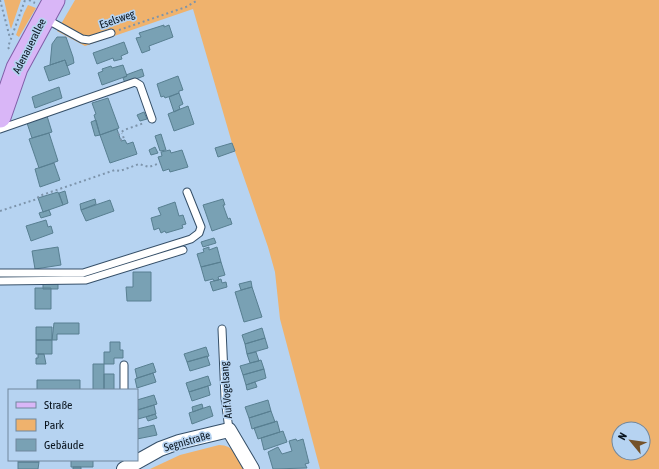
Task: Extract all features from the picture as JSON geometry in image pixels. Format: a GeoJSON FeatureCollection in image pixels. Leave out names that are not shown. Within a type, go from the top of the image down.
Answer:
{"type":"FeatureCollection","features":[{"type":"Feature","properties":{"kind":"main road","name":"Adenauerallee"},"geometry":{"type":"LineString","coordinates":[[0,116],[17,68],[54,0]]}},
{"type":"Feature","properties":{"kind":"street","name":"Segnistraße"},"geometry":{"type":"LineString","coordinates":[[138,460],[179,442],[229,430]]}},
{"type":"Feature","properties":{"kind":"street","name":"Auf Vogelsang"},"geometry":{"type":"LineString","coordinates":[[229,430],[252,469]]}},
{"type":"Feature","properties":{"kind":"street","name":"Segnistraße"},"geometry":{"type":"LineString","coordinates":[[125,466],[135,461]]}},
{"type":"Feature","properties":{"kind":"lane","name":"Eselsweg"},"geometry":{"type":"LineString","coordinates":[[44,18],[82,39],[88,40],[111,33]]}},
{"type":"Feature","properties":{"kind":"lane"},"geometry":{"type":"LineString","coordinates":[[0,116],[135,82],[140,85],[149,121]]}},
{"type":"Feature","properties":{"kind":"lane"},"geometry":{"type":"LineString","coordinates":[[0,273],[83,273],[191,239],[199,233],[201,228],[188,192]]}},
{"type":"Feature","properties":{"kind":"lane"},"geometry":{"type":"LineString","coordinates":[[0,281],[86,280],[183,250]]}},
{"type":"Feature","properties":{"kind":"lane","name":"Auf Vogelsang"},"geometry":{"type":"LineString","coordinates":[[222,329],[225,398],[229,430]]}},
{"type":"Feature","properties":{"kind":"lane"},"geometry":{"type":"LineString","coordinates":[[124,365],[124,389]]}},
{"type":"Feature","properties":{"kind":"path"},"geometry":{"type":"LineString","coordinates":[[0,0],[10,39]]}},
{"type":"Feature","properties":{"kind":"path"},"geometry":{"type":"LineString","coordinates":[[17,68],[8,47],[25,0]]}},
{"type":"Feature","properties":{"kind":"path","name":"Eselsweg"},"geometry":{"type":"LineString","coordinates":[[111,33],[186,7],[198,0]]}},
{"type":"Feature","properties":{"kind":"path"},"geometry":{"type":"LineString","coordinates":[[118,135],[124,130],[149,121]]}},
{"type":"Feature","properties":{"kind":"path"},"geometry":{"type":"LineString","coordinates":[[120,140],[124,139],[122,133]]}},
{"type":"Feature","properties":{"kind":"path"},"geometry":{"type":"LineString","coordinates":[[0,211],[115,170],[120,171],[139,164],[149,167],[160,163]]}},
{"type":"Feature","properties":{"kind":"green space"},"geometry":{"type":"Polygon","coordinates":[[[4,0],[21,0],[11,29],[10,26],[4,0]]]}},
{"type":"Feature","properties":{"kind":"green space"},"geometry":{"type":"Polygon","coordinates":[[[75,0],[659,0],[659,469],[320,469],[280,319],[275,272],[268,247],[232,143],[193,9],[85,46],[57,31],[75,0]]]}},
{"type":"Feature","properties":{"kind":"green space"},"geometry":{"type":"Polygon","coordinates":[[[28,5],[36,8],[19,37],[16,35],[28,5]]]}},
{"type":"Feature","properties":{"kind":"green space"},"geometry":{"type":"Polygon","coordinates":[[[219,445],[232,449],[238,456],[245,469],[150,469],[180,455],[219,445]]]}},
{"type":"Feature","properties":{"kind":"building"},"geometry":{"type":"Polygon","coordinates":[[[164,25],[164,27],[169,25],[173,37],[149,46],[150,50],[142,53],[136,38],[141,37],[139,33],[164,25]]]}},
{"type":"Feature","properties":{"kind":"building"},"geometry":{"type":"Polygon","coordinates":[[[57,37],[66,37],[74,63],[67,66],[65,60],[50,65],[52,44],[57,37]]]}},
{"type":"Feature","properties":{"kind":"building"},"geometry":{"type":"Polygon","coordinates":[[[124,42],[128,53],[121,56],[122,59],[114,61],[113,58],[97,64],[93,53],[124,42]]]}},
{"type":"Feature","properties":{"kind":"building"},"geometry":{"type":"Polygon","coordinates":[[[65,60],[70,74],[49,81],[44,67],[65,60]]]}},
{"type":"Feature","properties":{"kind":"building"},"geometry":{"type":"Polygon","coordinates":[[[123,65],[127,76],[102,85],[98,73],[103,71],[102,69],[111,66],[112,68],[123,65]]]}},
{"type":"Feature","properties":{"kind":"building"},"geometry":{"type":"Polygon","coordinates":[[[142,69],[144,76],[125,83],[123,78],[127,76],[126,75],[142,69]]]}},
{"type":"Feature","properties":{"kind":"building"},"geometry":{"type":"Polygon","coordinates":[[[178,76],[183,90],[165,98],[164,96],[161,97],[157,84],[178,76]]]}},
{"type":"Feature","properties":{"kind":"building"},"geometry":{"type":"Polygon","coordinates":[[[59,87],[62,98],[35,108],[32,97],[59,87]]]}},
{"type":"Feature","properties":{"kind":"building"},"geometry":{"type":"Polygon","coordinates":[[[179,93],[183,104],[179,106],[180,109],[174,112],[169,97],[179,93]]]}},
{"type":"Feature","properties":{"kind":"building"},"geometry":{"type":"Polygon","coordinates":[[[108,98],[119,128],[100,135],[94,115],[96,114],[92,103],[108,98]]]}},
{"type":"Feature","properties":{"kind":"building"},"geometry":{"type":"Polygon","coordinates":[[[188,106],[194,124],[174,131],[168,114],[188,106]]]}},
{"type":"Feature","properties":{"kind":"building"},"geometry":{"type":"Polygon","coordinates":[[[144,112],[147,119],[140,121],[137,115],[144,112]]]}},
{"type":"Feature","properties":{"kind":"building"},"geometry":{"type":"Polygon","coordinates":[[[47,116],[52,132],[32,138],[27,123],[47,116]]]}},
{"type":"Feature","properties":{"kind":"building"},"geometry":{"type":"Polygon","coordinates":[[[96,120],[100,135],[95,136],[91,122],[96,120]]]}},
{"type":"Feature","properties":{"kind":"building"},"geometry":{"type":"Polygon","coordinates":[[[117,129],[121,141],[125,140],[127,144],[133,142],[137,154],[110,163],[100,135],[117,129]]]}},
{"type":"Feature","properties":{"kind":"building"},"geometry":{"type":"Polygon","coordinates":[[[49,133],[58,161],[39,168],[29,139],[49,133]]]}},
{"type":"Feature","properties":{"kind":"building"},"geometry":{"type":"Polygon","coordinates":[[[161,134],[166,150],[160,151],[155,136],[161,134]]]}},
{"type":"Feature","properties":{"kind":"building"},"geometry":{"type":"Polygon","coordinates":[[[232,143],[235,151],[218,157],[215,148],[232,143]]]}},
{"type":"Feature","properties":{"kind":"building"},"geometry":{"type":"Polygon","coordinates":[[[155,147],[158,153],[151,155],[149,150],[155,147]]]}},
{"type":"Feature","properties":{"kind":"building"},"geometry":{"type":"Polygon","coordinates":[[[170,150],[171,153],[182,150],[188,167],[170,172],[169,169],[163,171],[158,157],[162,156],[161,152],[170,150]]]}},
{"type":"Feature","properties":{"kind":"building"},"geometry":{"type":"Polygon","coordinates":[[[54,163],[60,180],[40,187],[35,169],[54,163]]]}},
{"type":"Feature","properties":{"kind":"building"},"geometry":{"type":"Polygon","coordinates":[[[65,191],[68,203],[63,205],[59,193],[65,191]]]}},
{"type":"Feature","properties":{"kind":"building"},"geometry":{"type":"Polygon","coordinates":[[[58,192],[63,205],[43,212],[38,198],[58,192]]]}},
{"type":"Feature","properties":{"kind":"building"},"geometry":{"type":"Polygon","coordinates":[[[95,199],[96,204],[81,210],[80,204],[95,199]]]}},
{"type":"Feature","properties":{"kind":"building"},"geometry":{"type":"Polygon","coordinates":[[[223,199],[225,205],[223,205],[228,219],[230,218],[232,224],[212,231],[203,205],[223,199]]]}},
{"type":"Feature","properties":{"kind":"building"},"geometry":{"type":"Polygon","coordinates":[[[110,200],[114,211],[86,221],[81,210],[110,200]]]}},
{"type":"Feature","properties":{"kind":"building"},"geometry":{"type":"Polygon","coordinates":[[[175,202],[179,216],[183,215],[186,224],[182,225],[183,228],[166,233],[165,231],[161,233],[159,228],[154,230],[151,218],[161,215],[158,208],[175,202]]]}},
{"type":"Feature","properties":{"kind":"building"},"geometry":{"type":"Polygon","coordinates":[[[49,210],[51,215],[41,218],[39,213],[49,210]]]}},
{"type":"Feature","properties":{"kind":"building"},"geometry":{"type":"Polygon","coordinates":[[[46,220],[48,227],[51,226],[53,233],[31,241],[26,226],[46,220]]]}},
{"type":"Feature","properties":{"kind":"building"},"geometry":{"type":"Polygon","coordinates":[[[214,238],[216,243],[203,247],[201,242],[214,238]]]}},
{"type":"Feature","properties":{"kind":"building"},"geometry":{"type":"Polygon","coordinates":[[[58,247],[61,265],[35,269],[32,251],[58,247]]]}},
{"type":"Feature","properties":{"kind":"building"},"geometry":{"type":"Polygon","coordinates":[[[209,247],[209,250],[217,247],[221,262],[201,267],[197,254],[204,252],[203,249],[209,247]]]}},
{"type":"Feature","properties":{"kind":"building"},"geometry":{"type":"Polygon","coordinates":[[[221,262],[225,275],[218,277],[219,280],[214,281],[213,279],[205,281],[201,267],[221,262]]]}},
{"type":"Feature","properties":{"kind":"building"},"geometry":{"type":"Polygon","coordinates":[[[133,272],[151,272],[151,301],[127,301],[126,287],[133,287],[133,272]]]}},
{"type":"Feature","properties":{"kind":"building"},"geometry":{"type":"Polygon","coordinates":[[[221,279],[222,283],[226,282],[227,287],[213,291],[210,282],[221,279]]]}},
{"type":"Feature","properties":{"kind":"building"},"geometry":{"type":"Polygon","coordinates":[[[251,281],[252,287],[241,290],[239,284],[251,281]]]}},
{"type":"Feature","properties":{"kind":"building"},"geometry":{"type":"Polygon","coordinates":[[[43,283],[58,284],[58,289],[43,289],[43,283]]]}},
{"type":"Feature","properties":{"kind":"building"},"geometry":{"type":"Polygon","coordinates":[[[252,287],[262,317],[244,322],[235,292],[252,287]]]}},
{"type":"Feature","properties":{"kind":"building"},"geometry":{"type":"Polygon","coordinates":[[[35,288],[51,288],[51,309],[35,309],[35,288]]]}},
{"type":"Feature","properties":{"kind":"building"},"geometry":{"type":"Polygon","coordinates":[[[54,323],[79,323],[79,334],[57,334],[57,340],[52,340],[54,323]]]}},
{"type":"Feature","properties":{"kind":"building"},"geometry":{"type":"Polygon","coordinates":[[[36,327],[52,327],[52,340],[36,340],[36,327]]]}},
{"type":"Feature","properties":{"kind":"building"},"geometry":{"type":"Polygon","coordinates":[[[262,328],[265,338],[245,344],[242,335],[262,328]]]}},
{"type":"Feature","properties":{"kind":"building"},"geometry":{"type":"Polygon","coordinates":[[[265,338],[268,348],[247,354],[245,344],[265,338]]]}},
{"type":"Feature","properties":{"kind":"building"},"geometry":{"type":"Polygon","coordinates":[[[36,340],[52,340],[52,354],[36,354],[36,340]]]}},
{"type":"Feature","properties":{"kind":"building"},"geometry":{"type":"Polygon","coordinates":[[[110,342],[120,342],[120,350],[123,350],[123,358],[114,358],[114,364],[104,364],[104,352],[110,352],[110,342]]]}},
{"type":"Feature","properties":{"kind":"building"},"geometry":{"type":"Polygon","coordinates":[[[206,347],[209,356],[187,362],[184,354],[206,347]]]}},
{"type":"Feature","properties":{"kind":"building"},"geometry":{"type":"Polygon","coordinates":[[[256,352],[259,361],[250,363],[247,354],[256,352]]]}},
{"type":"Feature","properties":{"kind":"building"},"geometry":{"type":"Polygon","coordinates":[[[38,354],[44,354],[46,364],[36,364],[38,354]]]}},
{"type":"Feature","properties":{"kind":"building"},"geometry":{"type":"Polygon","coordinates":[[[207,356],[210,365],[190,371],[187,362],[207,356]]]}},
{"type":"Feature","properties":{"kind":"building"},"geometry":{"type":"Polygon","coordinates":[[[261,360],[264,369],[243,375],[240,366],[261,360]]]}},
{"type":"Feature","properties":{"kind":"building"},"geometry":{"type":"Polygon","coordinates":[[[153,363],[156,372],[137,378],[135,369],[153,363]]]}},
{"type":"Feature","properties":{"kind":"building"},"geometry":{"type":"Polygon","coordinates":[[[93,364],[104,364],[104,389],[93,389],[93,364]]]}},
{"type":"Feature","properties":{"kind":"building"},"geometry":{"type":"Polygon","coordinates":[[[264,369],[266,378],[246,385],[243,375],[264,369]]]}},
{"type":"Feature","properties":{"kind":"building"},"geometry":{"type":"Polygon","coordinates":[[[153,373],[156,382],[137,388],[135,379],[153,373]]]}},
{"type":"Feature","properties":{"kind":"building"},"geometry":{"type":"Polygon","coordinates":[[[104,374],[114,374],[114,389],[104,389],[104,374]]]}},
{"type":"Feature","properties":{"kind":"building"},"geometry":{"type":"Polygon","coordinates":[[[208,376],[211,385],[189,392],[186,383],[208,376]]]}},
{"type":"Feature","properties":{"kind":"building"},"geometry":{"type":"Polygon","coordinates":[[[37,380],[80,380],[80,389],[37,389],[37,380]]]}},
{"type":"Feature","properties":{"kind":"building"},"geometry":{"type":"Polygon","coordinates":[[[255,382],[257,387],[247,390],[246,385],[255,382]]]}},
{"type":"Feature","properties":{"kind":"building"},"geometry":{"type":"Polygon","coordinates":[[[208,386],[210,395],[192,401],[189,392],[208,386]]]}},
{"type":"Feature","properties":{"kind":"building"},"geometry":{"type":"Polygon","coordinates":[[[154,395],[157,404],[138,410],[138,400],[154,395]]]}},
{"type":"Feature","properties":{"kind":"building"},"geometry":{"type":"Polygon","coordinates":[[[268,400],[271,411],[249,418],[245,407],[268,400]]]}},
{"type":"Feature","properties":{"kind":"building"},"geometry":{"type":"Polygon","coordinates":[[[202,404],[203,408],[193,412],[192,407],[202,404]]]}},
{"type":"Feature","properties":{"kind":"building"},"geometry":{"type":"Polygon","coordinates":[[[154,405],[156,414],[138,419],[138,410],[154,405]]]}},
{"type":"Feature","properties":{"kind":"building"},"geometry":{"type":"Polygon","coordinates":[[[210,406],[213,416],[192,424],[189,413],[210,406]]]}},
{"type":"Feature","properties":{"kind":"building"},"geometry":{"type":"Polygon","coordinates":[[[271,411],[275,422],[252,429],[249,418],[271,411]]]}},
{"type":"Feature","properties":{"kind":"building"},"geometry":{"type":"Polygon","coordinates":[[[155,414],[157,418],[148,421],[146,417],[155,414]]]}},
{"type":"Feature","properties":{"kind":"building"},"geometry":{"type":"Polygon","coordinates":[[[277,421],[280,432],[258,439],[254,428],[277,421]]]}},
{"type":"Feature","properties":{"kind":"building"},"geometry":{"type":"Polygon","coordinates":[[[154,425],[157,435],[138,439],[138,429],[154,425]]]}},
{"type":"Feature","properties":{"kind":"building"},"geometry":{"type":"Polygon","coordinates":[[[283,431],[287,442],[264,450],[261,438],[283,431]]]}},
{"type":"Feature","properties":{"kind":"building"},"geometry":{"type":"Polygon","coordinates":[[[296,439],[297,441],[303,439],[309,463],[305,464],[307,468],[273,469],[268,452],[278,447],[282,454],[292,451],[289,441],[296,439]]]}},
{"type":"Feature","properties":{"kind":"building"},"geometry":{"type":"Polygon","coordinates":[[[18,461],[39,461],[39,462],[18,461]]]}},
{"type":"Feature","properties":{"kind":"building"},"geometry":{"type":"Polygon","coordinates":[[[71,461],[93,461],[93,467],[71,467],[71,461]]]}},
{"type":"Feature","properties":{"kind":"building"},"geometry":{"type":"Polygon","coordinates":[[[18,462],[39,462],[38,469],[18,469],[18,462]]]}},
{"type":"Feature","properties":{"kind":"building"},"geometry":{"type":"Polygon","coordinates":[[[73,467],[81,467],[81,469],[73,469],[73,467]]]}}]}
